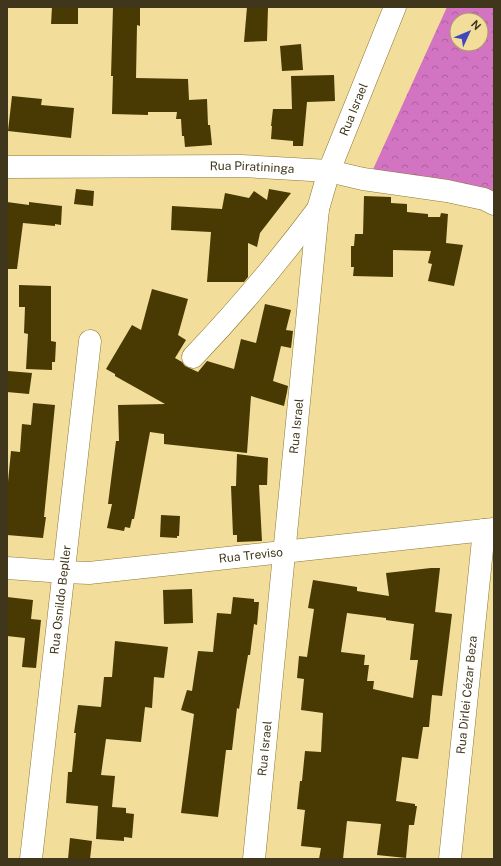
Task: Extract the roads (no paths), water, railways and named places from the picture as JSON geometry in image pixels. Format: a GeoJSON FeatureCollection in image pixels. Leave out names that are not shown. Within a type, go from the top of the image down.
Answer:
{"type":"FeatureCollection","features":[{"type":"Feature","properties":{"kind":"street","name":"Rua Israel"},"geometry":{"type":"LineString","coordinates":[[254,859],[318,209],[329,171],[395,7]]}},
{"type":"Feature","properties":{"kind":"street","name":"Rua Piratininga"},"geometry":{"type":"LineString","coordinates":[[7,167],[241,166],[329,171],[363,179],[447,191],[484,199],[494,204]]}},
{"type":"Feature","properties":{"kind":"street"},"geometry":{"type":"LineString","coordinates":[[193,357],[253,292],[318,209]]}},
{"type":"Feature","properties":{"kind":"street","name":"Rua Osnildo Bepller"},"geometry":{"type":"LineString","coordinates":[[31,859],[90,341]]}},
{"type":"Feature","properties":{"kind":"street","name":"Rua Treviso"},"geometry":{"type":"LineString","coordinates":[[7,568],[89,573],[489,529]]}},
{"type":"Feature","properties":{"kind":"street","name":"Rua Dirlei Cézar Beza"},"geometry":{"type":"LineString","coordinates":[[450,859],[489,529]]}}]}
